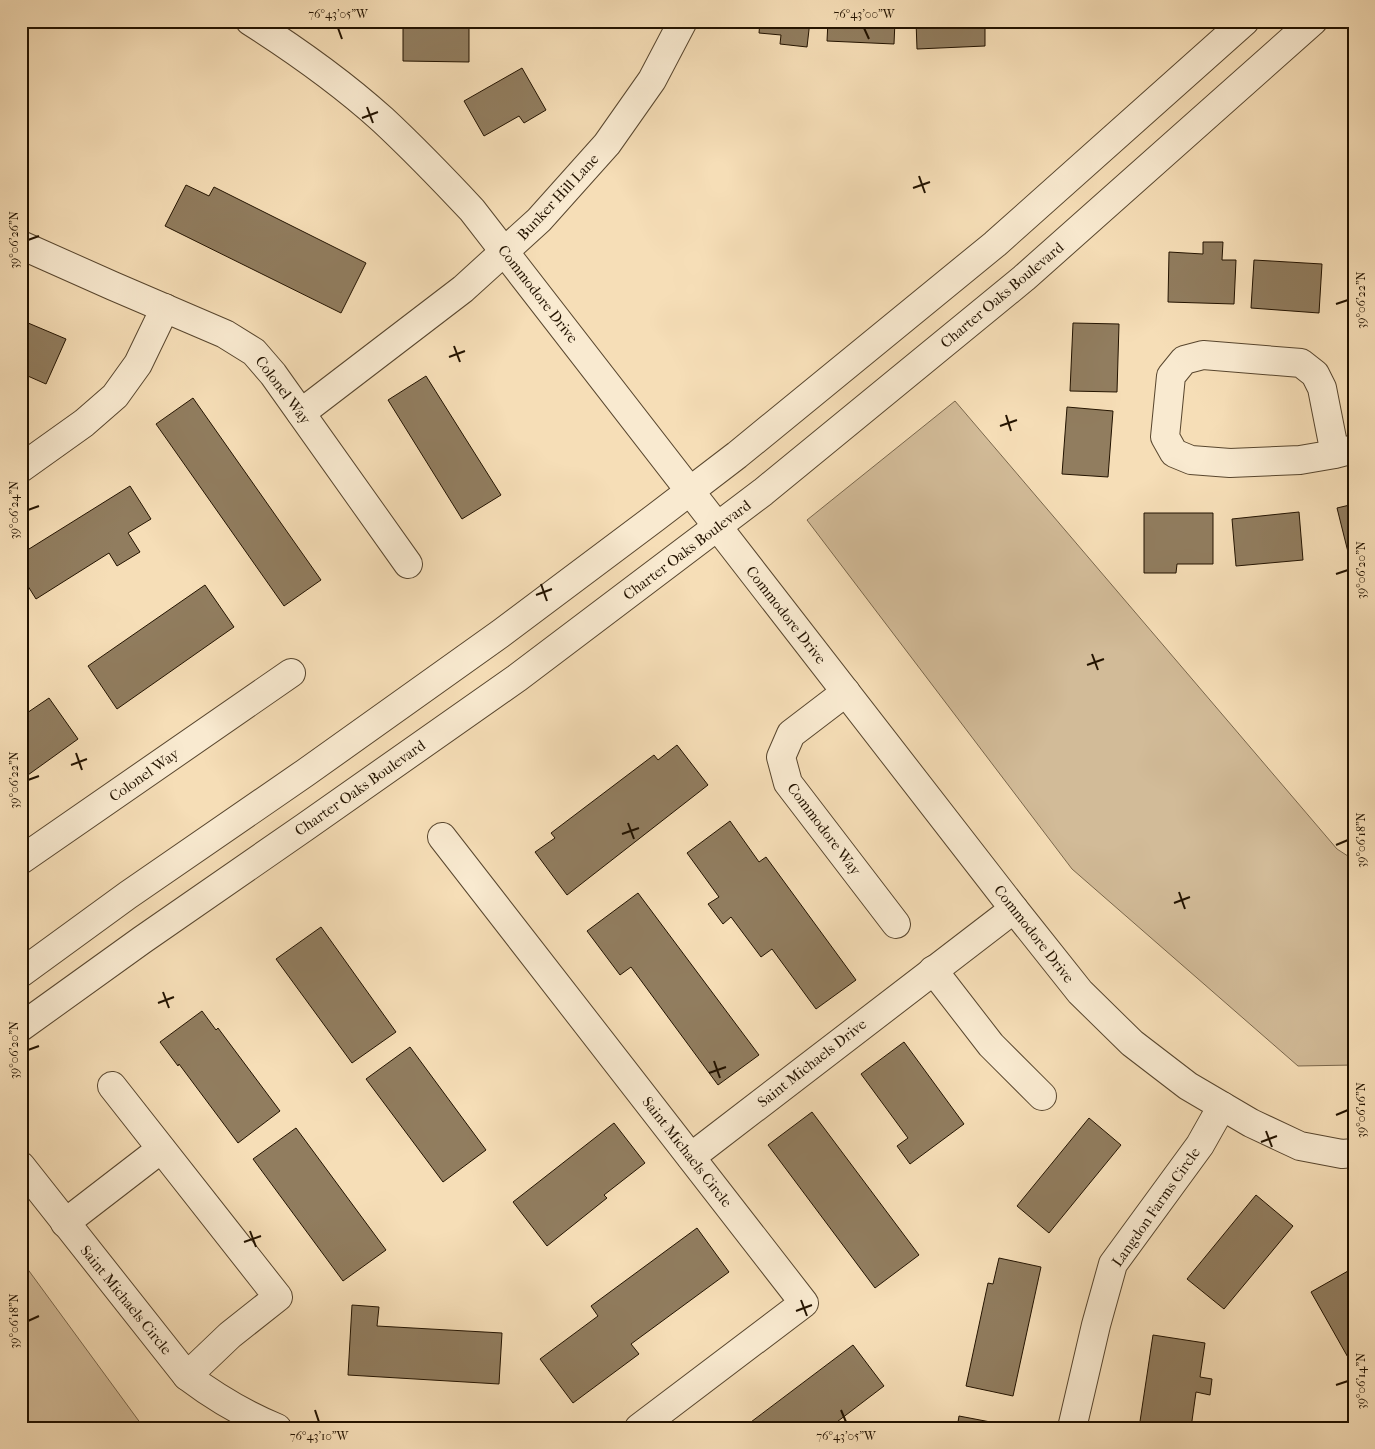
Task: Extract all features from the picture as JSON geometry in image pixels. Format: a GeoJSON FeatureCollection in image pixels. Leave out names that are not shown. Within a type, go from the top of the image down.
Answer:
{"type":"FeatureCollection","features":[{"type":"Feature","properties":{"kind":"street","name":"Commodore Drive"},"geometry":{"type":"LineString","coordinates":[[250,21],[283,42],[335,80],[382,119],[428,163],[472,210],[1080,992],[1132,1043],[1188,1086],[1222,1106],[1251,1123],[1300,1146],[1342,1154],[1354,1153]]}},
{"type":"Feature","properties":{"kind":"street","name":"Bunker Hill Lane"},"geometry":{"type":"LineString","coordinates":[[301,413],[464,289],[539,220],[607,144],[652,80],[683,21]]}},
{"type":"Feature","properties":{"kind":"street"},"geometry":{"type":"LineString","coordinates":[[21,972],[500,634],[690,491],[995,244],[1245,21]]}},
{"type":"Feature","properties":{"kind":"street","name":"Charter Oaks Boulevard"},"geometry":{"type":"LineString","coordinates":[[21,1027],[142,940],[517,678],[718,527],[1024,278],[1313,21]]}},
{"type":"Feature","properties":{"kind":"street","name":"Colonel Way"},"geometry":{"type":"LineString","coordinates":[[21,245],[226,334],[254,352],[273,374],[408,564]]}},
{"type":"Feature","properties":{"kind":"street"},"geometry":{"type":"LineString","coordinates":[[21,468],[84,423],[115,396],[138,364],[164,308]]}},
{"type":"Feature","properties":{"kind":"street"},"geometry":{"type":"LineString","coordinates":[[1203,355],[1301,363],[1315,374],[1345,451],[1300,460],[1230,463],[1191,460],[1174,453],[1165,437],[1171,376],[1184,360],[1203,355]]}},
{"type":"Feature","properties":{"kind":"street","name":"Colonel Way"},"geometry":{"type":"LineString","coordinates":[[21,860],[291,673]]}},
{"type":"Feature","properties":{"kind":"street","name":"Commodore Way"},"geometry":{"type":"LineString","coordinates":[[846,692],[791,734],[781,757],[788,783],[896,924]]}},
{"type":"Feature","properties":{"kind":"street","name":"Saint Michaels Circle"},"geometry":{"type":"LineString","coordinates":[[442,837],[804,1302],[639,1428]]}},
{"type":"Feature","properties":{"kind":"street","name":"Saint Michaels Drive"},"geometry":{"type":"LineString","coordinates":[[691,1157],[1014,909]]}},
{"type":"Feature","properties":{"kind":"street"},"geometry":{"type":"LineString","coordinates":[[933,970],[991,1045],[1042,1096]]}},
{"type":"Feature","properties":{"kind":"street"},"geometry":{"type":"LineString","coordinates":[[112,1086],[278,1297],[230,1335],[187,1376]]}},
{"type":"Feature","properties":{"kind":"street","name":"Langdon Farms Circle"},"geometry":{"type":"LineString","coordinates":[[1072,1428],[1096,1325],[1113,1264],[1200,1145],[1222,1106]]}},
{"type":"Feature","properties":{"kind":"street"},"geometry":{"type":"LineString","coordinates":[[65,1223],[161,1149]]}},
{"type":"Feature","properties":{"kind":"street","name":"Saint Michaels Circle"},"geometry":{"type":"LineString","coordinates":[[21,1166],[187,1376],[211,1394],[235,1408],[277,1428]]}},
{"type":"Feature","properties":{"kind":"shaded area"},"geometry":{"type":"Polygon","coordinates":[[[955,401],[1337,849],[1354,860],[1354,1065],[1298,1066],[1072,869],[807,520],[955,401]]]}},
{"type":"Feature","properties":{"kind":"shaded area"},"geometry":{"type":"Polygon","coordinates":[[[21,1260],[144,1428],[21,1428],[21,1260]]]}},
{"type":"Feature","properties":{"kind":"building"},"geometry":{"type":"Polygon","coordinates":[[[403,21],[456,21],[456,24],[469,24],[469,62],[403,61],[403,21]]]}},
{"type":"Feature","properties":{"kind":"building"},"geometry":{"type":"Polygon","coordinates":[[[760,21],[810,21],[807,47],[780,44],[781,35],[759,33],[760,21]]]}},
{"type":"Feature","properties":{"kind":"building"},"geometry":{"type":"Polygon","coordinates":[[[828,21],[895,21],[894,44],[827,41],[828,21]]]}},
{"type":"Feature","properties":{"kind":"building"},"geometry":{"type":"Polygon","coordinates":[[[916,21],[985,21],[985,46],[917,49],[916,21]]]}},
{"type":"Feature","properties":{"kind":"building"},"geometry":{"type":"Polygon","coordinates":[[[1011,21],[1047,21],[1012,27],[1011,21]]]}},
{"type":"Feature","properties":{"kind":"building"},"geometry":{"type":"Polygon","coordinates":[[[522,68],[546,110],[524,123],[519,116],[484,136],[464,101],[522,68]]]}},
{"type":"Feature","properties":{"kind":"building"},"geometry":{"type":"Polygon","coordinates":[[[186,185],[209,196],[214,187],[366,263],[341,313],[165,226],[186,185]]]}},
{"type":"Feature","properties":{"kind":"building"},"geometry":{"type":"Polygon","coordinates":[[[1203,242],[1223,242],[1222,260],[1236,260],[1234,304],[1168,302],[1169,252],[1203,254],[1203,242]]]}},
{"type":"Feature","properties":{"kind":"building"},"geometry":{"type":"Polygon","coordinates":[[[1254,260],[1322,264],[1319,313],[1251,308],[1254,260]]]}},
{"type":"Feature","properties":{"kind":"building"},"geometry":{"type":"Polygon","coordinates":[[[21,320],[66,339],[46,384],[21,373],[21,320]]]}},
{"type":"Feature","properties":{"kind":"building"},"geometry":{"type":"Polygon","coordinates":[[[1073,323],[1119,324],[1117,392],[1070,391],[1073,323]]]}},
{"type":"Feature","properties":{"kind":"building"},"geometry":{"type":"Polygon","coordinates":[[[426,376],[501,495],[462,519],[388,400],[426,376]]]}},
{"type":"Feature","properties":{"kind":"building"},"geometry":{"type":"Polygon","coordinates":[[[193,398],[321,580],[284,606],[156,424],[193,398]]]}},
{"type":"Feature","properties":{"kind":"building"},"geometry":{"type":"Polygon","coordinates":[[[1067,407],[1113,411],[1108,477],[1062,474],[1067,407]]]}},
{"type":"Feature","properties":{"kind":"building"},"geometry":{"type":"Polygon","coordinates":[[[130,486],[151,519],[128,533],[140,552],[117,566],[109,553],[36,599],[21,575],[21,554],[130,486]]]}},
{"type":"Feature","properties":{"kind":"building"},"geometry":{"type":"Polygon","coordinates":[[[1354,504],[1354,550],[1348,552],[1337,508],[1354,504]]]}},
{"type":"Feature","properties":{"kind":"building"},"geometry":{"type":"Polygon","coordinates":[[[1299,512],[1303,560],[1236,566],[1232,519],[1299,512]]]}},
{"type":"Feature","properties":{"kind":"building"},"geometry":{"type":"Polygon","coordinates":[[[1144,513],[1213,513],[1213,564],[1177,564],[1176,573],[1144,573],[1144,513]]]}},
{"type":"Feature","properties":{"kind":"building"},"geometry":{"type":"Polygon","coordinates":[[[205,585],[234,627],[117,709],[88,666],[205,585]]]}},
{"type":"Feature","properties":{"kind":"building"},"geometry":{"type":"Polygon","coordinates":[[[49,698],[78,739],[21,780],[21,717],[49,698]]]}},
{"type":"Feature","properties":{"kind":"building"},"geometry":{"type":"Polygon","coordinates":[[[677,745],[708,785],[567,895],[535,852],[555,838],[551,833],[654,755],[658,760],[677,745]]]}},
{"type":"Feature","properties":{"kind":"building"},"geometry":{"type":"Polygon","coordinates":[[[730,821],[759,862],[766,857],[856,980],[816,1009],[772,949],[761,957],[731,917],[723,924],[708,904],[719,897],[687,853],[730,821]]]}},
{"type":"Feature","properties":{"kind":"building"},"geometry":{"type":"Polygon","coordinates":[[[638,893],[759,1055],[718,1085],[631,967],[620,975],[587,931],[638,893]]]}},
{"type":"Feature","properties":{"kind":"building"},"geometry":{"type":"Polygon","coordinates":[[[321,927],[396,1032],[352,1063],[276,959],[321,927]]]}},
{"type":"Feature","properties":{"kind":"building"},"geometry":{"type":"Polygon","coordinates":[[[202,1011],[216,1030],[218,1028],[280,1111],[238,1143],[179,1064],[178,1066],[160,1042],[202,1011]]]}},
{"type":"Feature","properties":{"kind":"building"},"geometry":{"type":"Polygon","coordinates":[[[904,1042],[964,1124],[910,1164],[897,1146],[908,1138],[861,1074],[904,1042]]]}},
{"type":"Feature","properties":{"kind":"building"},"geometry":{"type":"Polygon","coordinates":[[[410,1047],[486,1150],[443,1182],[366,1079],[410,1047]]]}},
{"type":"Feature","properties":{"kind":"building"},"geometry":{"type":"Polygon","coordinates":[[[812,1112],[919,1255],[875,1288],[768,1145],[812,1112]]]}},
{"type":"Feature","properties":{"kind":"building"},"geometry":{"type":"Polygon","coordinates":[[[1089,1118],[1121,1145],[1049,1233],[1017,1206],[1089,1118]]]}},
{"type":"Feature","properties":{"kind":"building"},"geometry":{"type":"Polygon","coordinates":[[[614,1123],[645,1163],[604,1195],[607,1198],[547,1246],[513,1202],[614,1123]]]}},
{"type":"Feature","properties":{"kind":"building"},"geometry":{"type":"Polygon","coordinates":[[[296,1128],[386,1250],[343,1281],[253,1159],[296,1128]]]}},
{"type":"Feature","properties":{"kind":"building"},"geometry":{"type":"Polygon","coordinates":[[[1256,1195],[1293,1226],[1224,1309],[1187,1279],[1256,1195]]]}},
{"type":"Feature","properties":{"kind":"building"},"geometry":{"type":"Polygon","coordinates":[[[697,1228],[729,1272],[631,1344],[639,1354],[573,1403],[540,1359],[598,1316],[591,1306],[697,1228]]]}},
{"type":"Feature","properties":{"kind":"building"},"geometry":{"type":"Polygon","coordinates":[[[999,1258],[1041,1267],[1013,1396],[966,1386],[988,1283],[993,1284],[999,1258]]]}},
{"type":"Feature","properties":{"kind":"building"},"geometry":{"type":"Polygon","coordinates":[[[1348,1271],[1354,1282],[1354,1368],[1311,1292],[1348,1271]]]}},
{"type":"Feature","properties":{"kind":"building"},"geometry":{"type":"Polygon","coordinates":[[[352,1305],[379,1307],[377,1326],[502,1333],[499,1384],[348,1375],[352,1305]]]}},
{"type":"Feature","properties":{"kind":"building"},"geometry":{"type":"Polygon","coordinates":[[[1153,1335],[1205,1343],[1200,1377],[1212,1379],[1210,1395],[1196,1392],[1191,1428],[1139,1428],[1153,1335]]]}},
{"type":"Feature","properties":{"kind":"building"},"geometry":{"type":"Polygon","coordinates":[[[853,1345],[884,1386],[829,1428],[743,1428],[853,1345]]]}},
{"type":"Feature","properties":{"kind":"building"},"geometry":{"type":"Polygon","coordinates":[[[959,1416],[1001,1424],[1000,1428],[957,1428],[959,1416]]]}}]}
